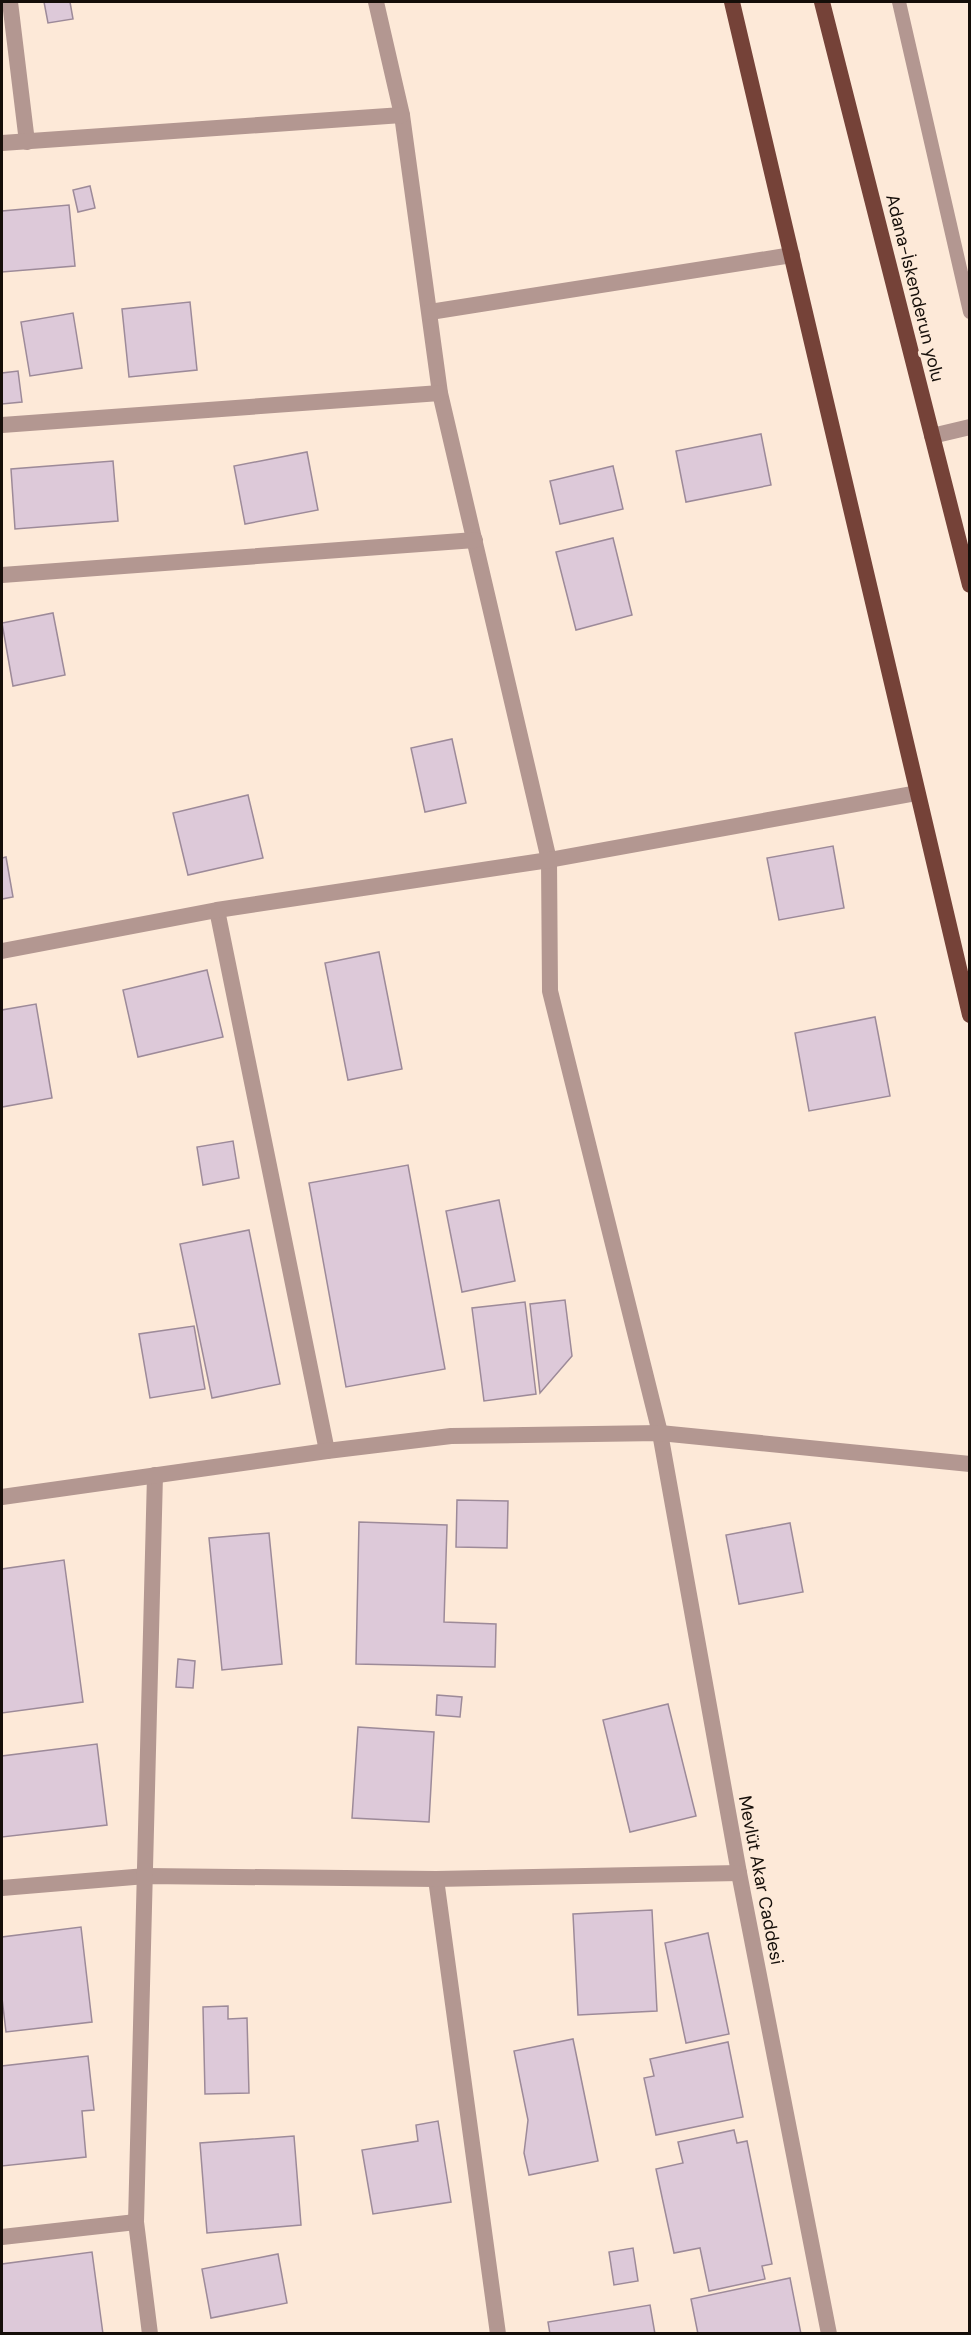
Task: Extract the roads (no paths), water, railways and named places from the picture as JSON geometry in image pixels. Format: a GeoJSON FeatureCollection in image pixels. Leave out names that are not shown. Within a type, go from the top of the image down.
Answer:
{"type":"FeatureCollection","features":[{"type":"Feature","properties":{"kind":"highway"},"geometry":{"type":"LineString","coordinates":[[732,2],[969,1015]]}},
{"type":"Feature","properties":{"kind":"highway","name":"Adana-İskenderun yolu"},"geometry":{"type":"LineString","coordinates":[[822,2],[969,585]]}},
{"type":"Feature","properties":{"kind":"street"},"geometry":{"type":"LineString","coordinates":[[10,2],[27,142]]}},
{"type":"Feature","properties":{"kind":"street","name":"Mevlüt Akar Caddesi"},"geometry":{"type":"LineString","coordinates":[[376,2],[402,116],[440,393],[549,860],[550,991],[660,1433],[739,1873],[829,2334]]}},
{"type":"Feature","properties":{"kind":"street"},"geometry":{"type":"LineString","coordinates":[[2,143],[402,116]]}},
{"type":"Feature","properties":{"kind":"street"},"geometry":{"type":"LineString","coordinates":[[430,312],[792,255]]}},
{"type":"Feature","properties":{"kind":"street"},"geometry":{"type":"LineString","coordinates":[[2,425],[440,393]]}},
{"type":"Feature","properties":{"kind":"street"},"geometry":{"type":"LineString","coordinates":[[932,436],[969,427]]}},
{"type":"Feature","properties":{"kind":"street"},"geometry":{"type":"LineString","coordinates":[[2,575],[475,540]]}},
{"type":"Feature","properties":{"kind":"street"},"geometry":{"type":"LineString","coordinates":[[2,951],[217,910],[549,860],[918,793]]}},
{"type":"Feature","properties":{"kind":"street"},"geometry":{"type":"LineString","coordinates":[[217,910],[327,1451]]}},
{"type":"Feature","properties":{"kind":"street"},"geometry":{"type":"LineString","coordinates":[[2,1497],[327,1451],[451,1436],[660,1433],[969,1464]]}},
{"type":"Feature","properties":{"kind":"street"},"geometry":{"type":"LineString","coordinates":[[150,2334],[136,2222],[155,1475]]}},
{"type":"Feature","properties":{"kind":"street"},"geometry":{"type":"LineString","coordinates":[[2,1888],[146,1876],[436,1879],[739,1873]]}},
{"type":"Feature","properties":{"kind":"street"},"geometry":{"type":"LineString","coordinates":[[436,1879],[498,2334]]}},
{"type":"Feature","properties":{"kind":"street"},"geometry":{"type":"LineString","coordinates":[[2,2237],[136,2222]]}},
{"type":"Feature","properties":{"kind":"lane"},"geometry":{"type":"LineString","coordinates":[[898,2],[969,312]]}}]}
